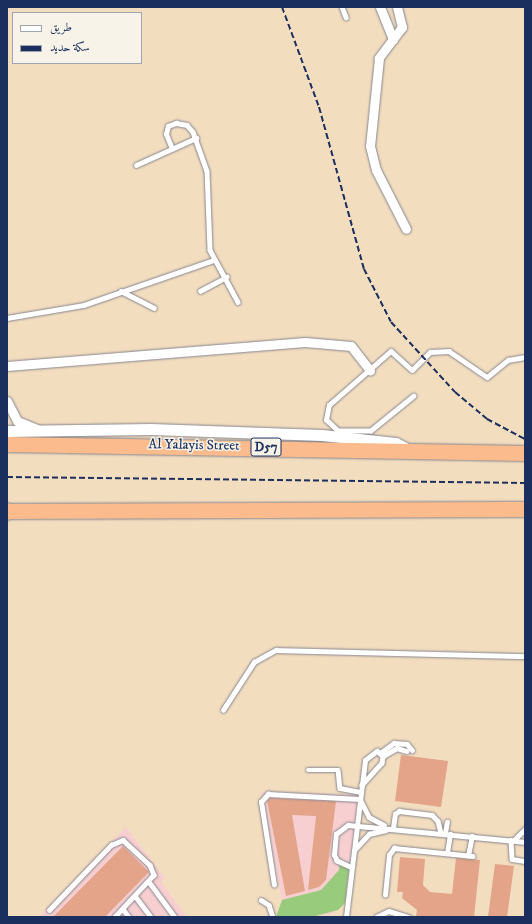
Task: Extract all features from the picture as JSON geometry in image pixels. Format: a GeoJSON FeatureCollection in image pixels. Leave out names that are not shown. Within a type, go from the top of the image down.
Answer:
{"type":"FeatureCollection","features":[{"type":"Feature","properties":{"kind":"highway","name":"Al Yalayis Street"},"geometry":{"type":"LineString","coordinates":[[7,444],[525,453]]}},
{"type":"Feature","properties":{"kind":"highway"},"geometry":{"type":"LineString","coordinates":[[7,511],[521,512]]}},
{"type":"Feature","properties":{"kind":"street"},"geometry":{"type":"LineString","coordinates":[[380,7],[393,40]]}},
{"type":"Feature","properties":{"kind":"street"},"geometry":{"type":"LineString","coordinates":[[397,7],[402,27],[378,62],[370,146],[376,170],[406,229]]}},
{"type":"Feature","properties":{"kind":"street"},"geometry":{"type":"LineString","coordinates":[[7,366],[305,342],[351,346],[370,370]]}},
{"type":"Feature","properties":{"kind":"street"},"geometry":{"type":"LineString","coordinates":[[7,402],[17,421],[46,432]]}},
{"type":"Feature","properties":{"kind":"street"},"geometry":{"type":"LineString","coordinates":[[7,431],[46,432],[151,429],[315,435],[396,443],[409,450]]}},
{"type":"Feature","properties":{"kind":"lane"},"geometry":{"type":"LineString","coordinates":[[342,7],[346,17]]}},
{"type":"Feature","properties":{"kind":"lane"},"geometry":{"type":"LineString","coordinates":[[172,149],[166,131],[173,124],[187,125],[196,138],[207,171],[208,238],[214,260],[226,277],[238,302]]}},
{"type":"Feature","properties":{"kind":"lane"},"geometry":{"type":"LineString","coordinates":[[136,165],[196,138]]}},
{"type":"Feature","properties":{"kind":"lane"},"geometry":{"type":"LineString","coordinates":[[7,318],[73,308],[214,260]]}},
{"type":"Feature","properties":{"kind":"lane"},"geometry":{"type":"LineString","coordinates":[[200,291],[226,277]]}},
{"type":"Feature","properties":{"kind":"lane"},"geometry":{"type":"LineString","coordinates":[[121,291],[154,308]]}},
{"type":"Feature","properties":{"kind":"lane"},"geometry":{"type":"LineString","coordinates":[[414,396],[375,430],[332,428],[326,420],[327,408],[393,351],[412,370],[430,352],[449,351],[487,377],[508,360],[525,357]]}},
{"type":"Feature","properties":{"kind":"lane"},"geometry":{"type":"LineString","coordinates":[[223,710],[254,662],[276,650],[525,656]]}},
{"type":"Feature","properties":{"kind":"lane"},"geometry":{"type":"LineString","coordinates":[[346,917],[365,760],[372,752],[381,754],[397,748],[410,750]]}},
{"type":"Feature","properties":{"kind":"lane"},"geometry":{"type":"LineString","coordinates":[[362,784],[380,768],[381,754]]}},
{"type":"Feature","properties":{"kind":"lane"},"geometry":{"type":"LineString","coordinates":[[308,770],[338,770],[340,788],[360,792]]}},
{"type":"Feature","properties":{"kind":"lane"},"geometry":{"type":"LineString","coordinates":[[274,885],[264,797],[273,794],[360,799]]}},
{"type":"Feature","properties":{"kind":"lane"},"geometry":{"type":"LineString","coordinates":[[360,799],[369,817],[393,828]]}},
{"type":"Feature","properties":{"kind":"lane"},"geometry":{"type":"LineString","coordinates":[[393,828],[396,812],[406,812],[435,817],[444,833]]}},
{"type":"Feature","properties":{"kind":"lane"},"geometry":{"type":"LineString","coordinates":[[445,821],[444,833],[447,853]]}},
{"type":"Feature","properties":{"kind":"lane"},"geometry":{"type":"LineString","coordinates":[[352,868],[335,859],[336,837],[341,828],[358,824],[525,842]]}},
{"type":"Feature","properties":{"kind":"lane"},"geometry":{"type":"LineString","coordinates":[[355,849],[374,832],[393,828]]}},
{"type":"Feature","properties":{"kind":"lane"},"geometry":{"type":"LineString","coordinates":[[525,829],[512,840],[512,859],[525,861]]}},
{"type":"Feature","properties":{"kind":"lane"},"geometry":{"type":"LineString","coordinates":[[385,895],[391,850],[471,856],[472,836]]}},
{"type":"Feature","properties":{"kind":"lane"},"geometry":{"type":"LineString","coordinates":[[49,910],[118,840],[127,842],[150,865],[154,876],[150,883],[115,917]]}},
{"type":"Feature","properties":{"kind":"lane"},"geometry":{"type":"LineString","coordinates":[[150,883],[175,917]]}},
{"type":"Feature","properties":{"kind":"lane"},"geometry":{"type":"LineString","coordinates":[[136,897],[151,917]]}},
{"type":"Feature","properties":{"kind":"lane"},"geometry":{"type":"LineString","coordinates":[[261,900],[269,905],[273,917]]}},
{"type":"Feature","properties":{"kind":"lane"},"geometry":{"type":"LineString","coordinates":[[123,909],[129,917]]}},
{"type":"Feature","properties":{"kind":"lane"},"geometry":{"type":"LineString","coordinates":[[376,917],[389,911],[409,917]]}},
{"type":"Feature","properties":{"kind":"shaded area"},"geometry":{"type":"Polygon","coordinates":[[[261,792],[358,795],[345,903],[332,914],[285,917],[261,792]]]}},
{"type":"Feature","properties":{"kind":"shaded area"},"geometry":{"type":"Polygon","coordinates":[[[126,827],[165,878],[161,882],[187,917],[38,917],[126,827]]]}},
{"type":"Feature","properties":{"kind":"green space"},"geometry":{"type":"Polygon","coordinates":[[[339,863],[349,867],[345,903],[338,910],[312,917],[276,917],[282,900],[321,890],[339,870],[339,863]]]}},
{"type":"Feature","properties":{"kind":"building"},"geometry":{"type":"Polygon","coordinates":[[[401,755],[448,761],[441,807],[395,801],[401,755]]]}},
{"type":"Feature","properties":{"kind":"building"},"geometry":{"type":"Polygon","coordinates":[[[270,798],[336,801],[326,880],[319,887],[308,890],[316,816],[292,815],[305,891],[286,896],[267,801],[270,798]]]}},
{"type":"Feature","properties":{"kind":"building"},"geometry":{"type":"Polygon","coordinates":[[[123,846],[149,872],[105,917],[53,917],[123,846]]]}},
{"type":"Feature","properties":{"kind":"building"},"geometry":{"type":"Polygon","coordinates":[[[400,857],[425,859],[423,885],[430,892],[452,894],[456,858],[480,860],[474,917],[416,917],[417,910],[402,898],[403,892],[397,892],[400,857]]]}},
{"type":"Feature","properties":{"kind":"building"},"geometry":{"type":"Polygon","coordinates":[[[495,864],[514,866],[507,917],[488,917],[495,864]]]}},
{"type":"Feature","properties":{"kind":"railway"},"geometry":{"type":"LineString","coordinates":[[282,7],[319,107],[364,269],[391,322],[455,392],[487,419],[525,439]]}},
{"type":"Feature","properties":{"kind":"railway"},"geometry":{"type":"LineString","coordinates":[[7,477],[525,483]]}}]}
